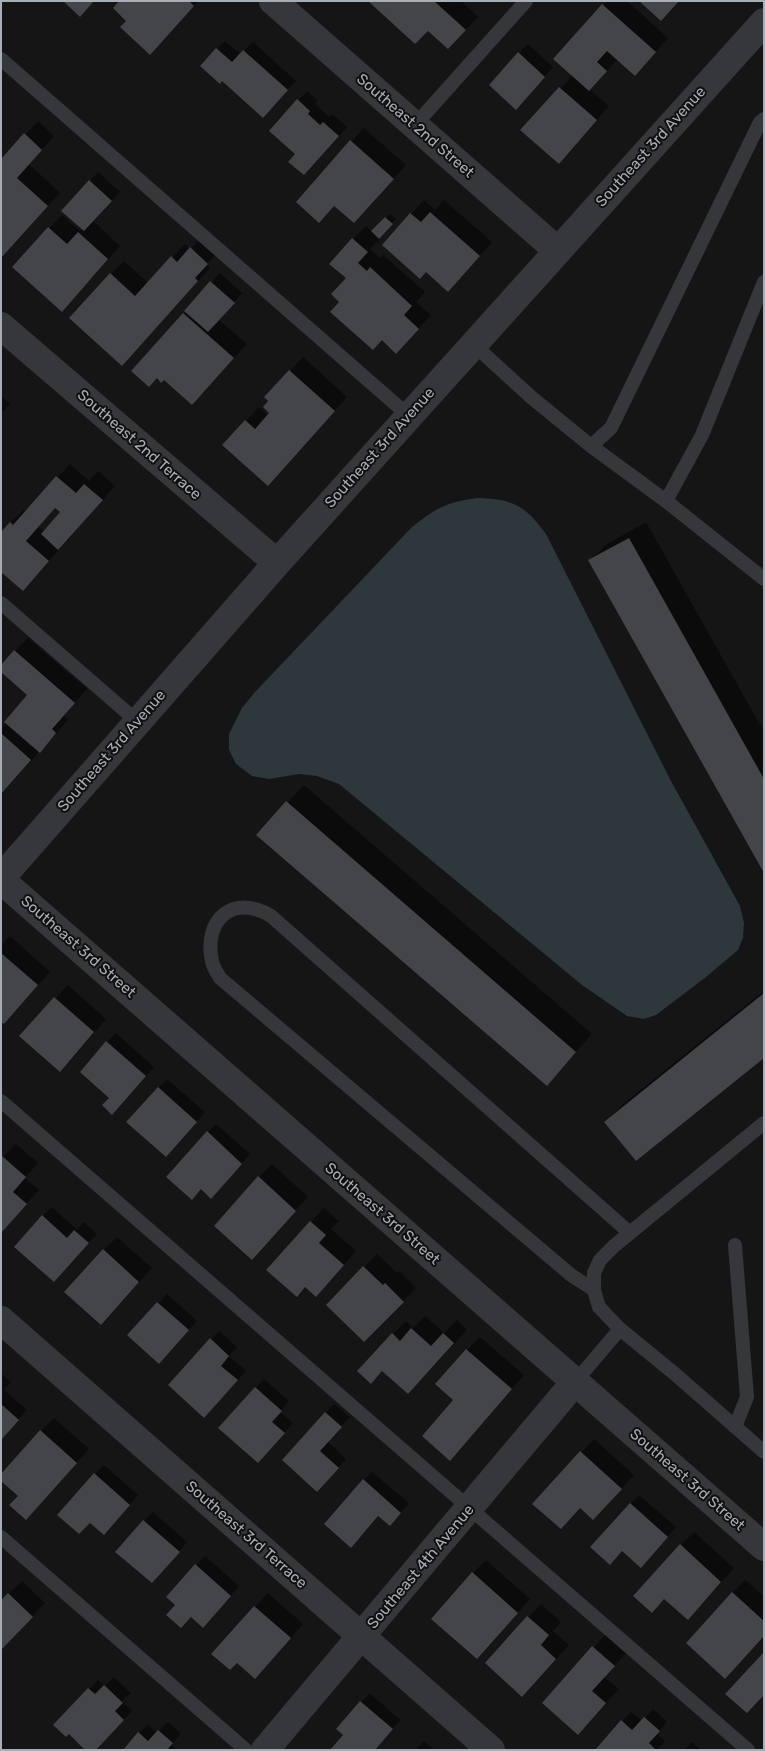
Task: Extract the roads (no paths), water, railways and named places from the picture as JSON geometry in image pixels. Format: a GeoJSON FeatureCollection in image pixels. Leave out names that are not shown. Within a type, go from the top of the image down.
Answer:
{"type":"FeatureCollection","features":[{"type":"Feature","properties":{"kind":"street","name":"Southeast 2nd Street"},"geometry":{"type":"LineString","coordinates":[[273,1],[558,251]]}},
{"type":"Feature","properties":{"kind":"street","name":"Southeast 3rd Avenue"},"geometry":{"type":"LineString","coordinates":[[1,879],[277,563],[764,22]]}},
{"type":"Feature","properties":{"kind":"street","name":"Southeast 2nd Terrace"},"geometry":{"type":"LineString","coordinates":[[1,326],[277,563]]}},
{"type":"Feature","properties":{"kind":"street","name":"Southeast 3rd Street"},"geometry":{"type":"LineString","coordinates":[[1,879],[764,1547]]}},
{"type":"Feature","properties":{"kind":"street","name":"Southeast 3rd Terrace"},"geometry":{"type":"LineString","coordinates":[[1,1320],[491,1750]]}},
{"type":"Feature","properties":{"kind":"street","name":"Southeast 4th Avenue"},"geometry":{"type":"LineString","coordinates":[[265,1750],[470,1509],[575,1382]]}},
{"type":"Feature","properties":{"kind":"lane"},"geometry":{"type":"LineString","coordinates":[[415,125],[526,1]]}},
{"type":"Feature","properties":{"kind":"lane"},"geometry":{"type":"LineString","coordinates":[[1,59],[409,416]]}},
{"type":"Feature","properties":{"kind":"lane"},"geometry":{"type":"LineString","coordinates":[[592,446],[611,428],[760,122],[764,118]]}},
{"type":"Feature","properties":{"kind":"lane"},"geometry":{"type":"LineString","coordinates":[[666,501],[702,435],[764,282]]}},
{"type":"Feature","properties":{"kind":"lane"},"geometry":{"type":"LineString","coordinates":[[473,344],[531,397],[764,579]]}},
{"type":"Feature","properties":{"kind":"lane"},"geometry":{"type":"LineString","coordinates":[[1,603],[138,722]]}},
{"type":"Feature","properties":{"kind":"lane"},"geometry":{"type":"LineString","coordinates":[[594,1290],[571,1275],[220,978],[212,963],[210,944],[215,925],[226,912],[244,906],[259,909],[270,916],[630,1233]]}},
{"type":"Feature","properties":{"kind":"lane"},"geometry":{"type":"LineString","coordinates":[[1,1101],[748,1750]]}},
{"type":"Feature","properties":{"kind":"lane"},"geometry":{"type":"LineString","coordinates":[[764,1123],[630,1233],[600,1260],[594,1273],[594,1290],[599,1307],[620,1329],[675,1374],[764,1452]]}},
{"type":"Feature","properties":{"kind":"lane"},"geometry":{"type":"LineString","coordinates":[[735,1245],[747,1397],[735,1427]]}},
{"type":"Feature","properties":{"kind":"lane"},"geometry":{"type":"LineString","coordinates":[[575,1382],[620,1329]]}},
{"type":"Feature","properties":{"kind":"lane"},"geometry":{"type":"LineString","coordinates":[[1,1537],[246,1750]]}}]}
